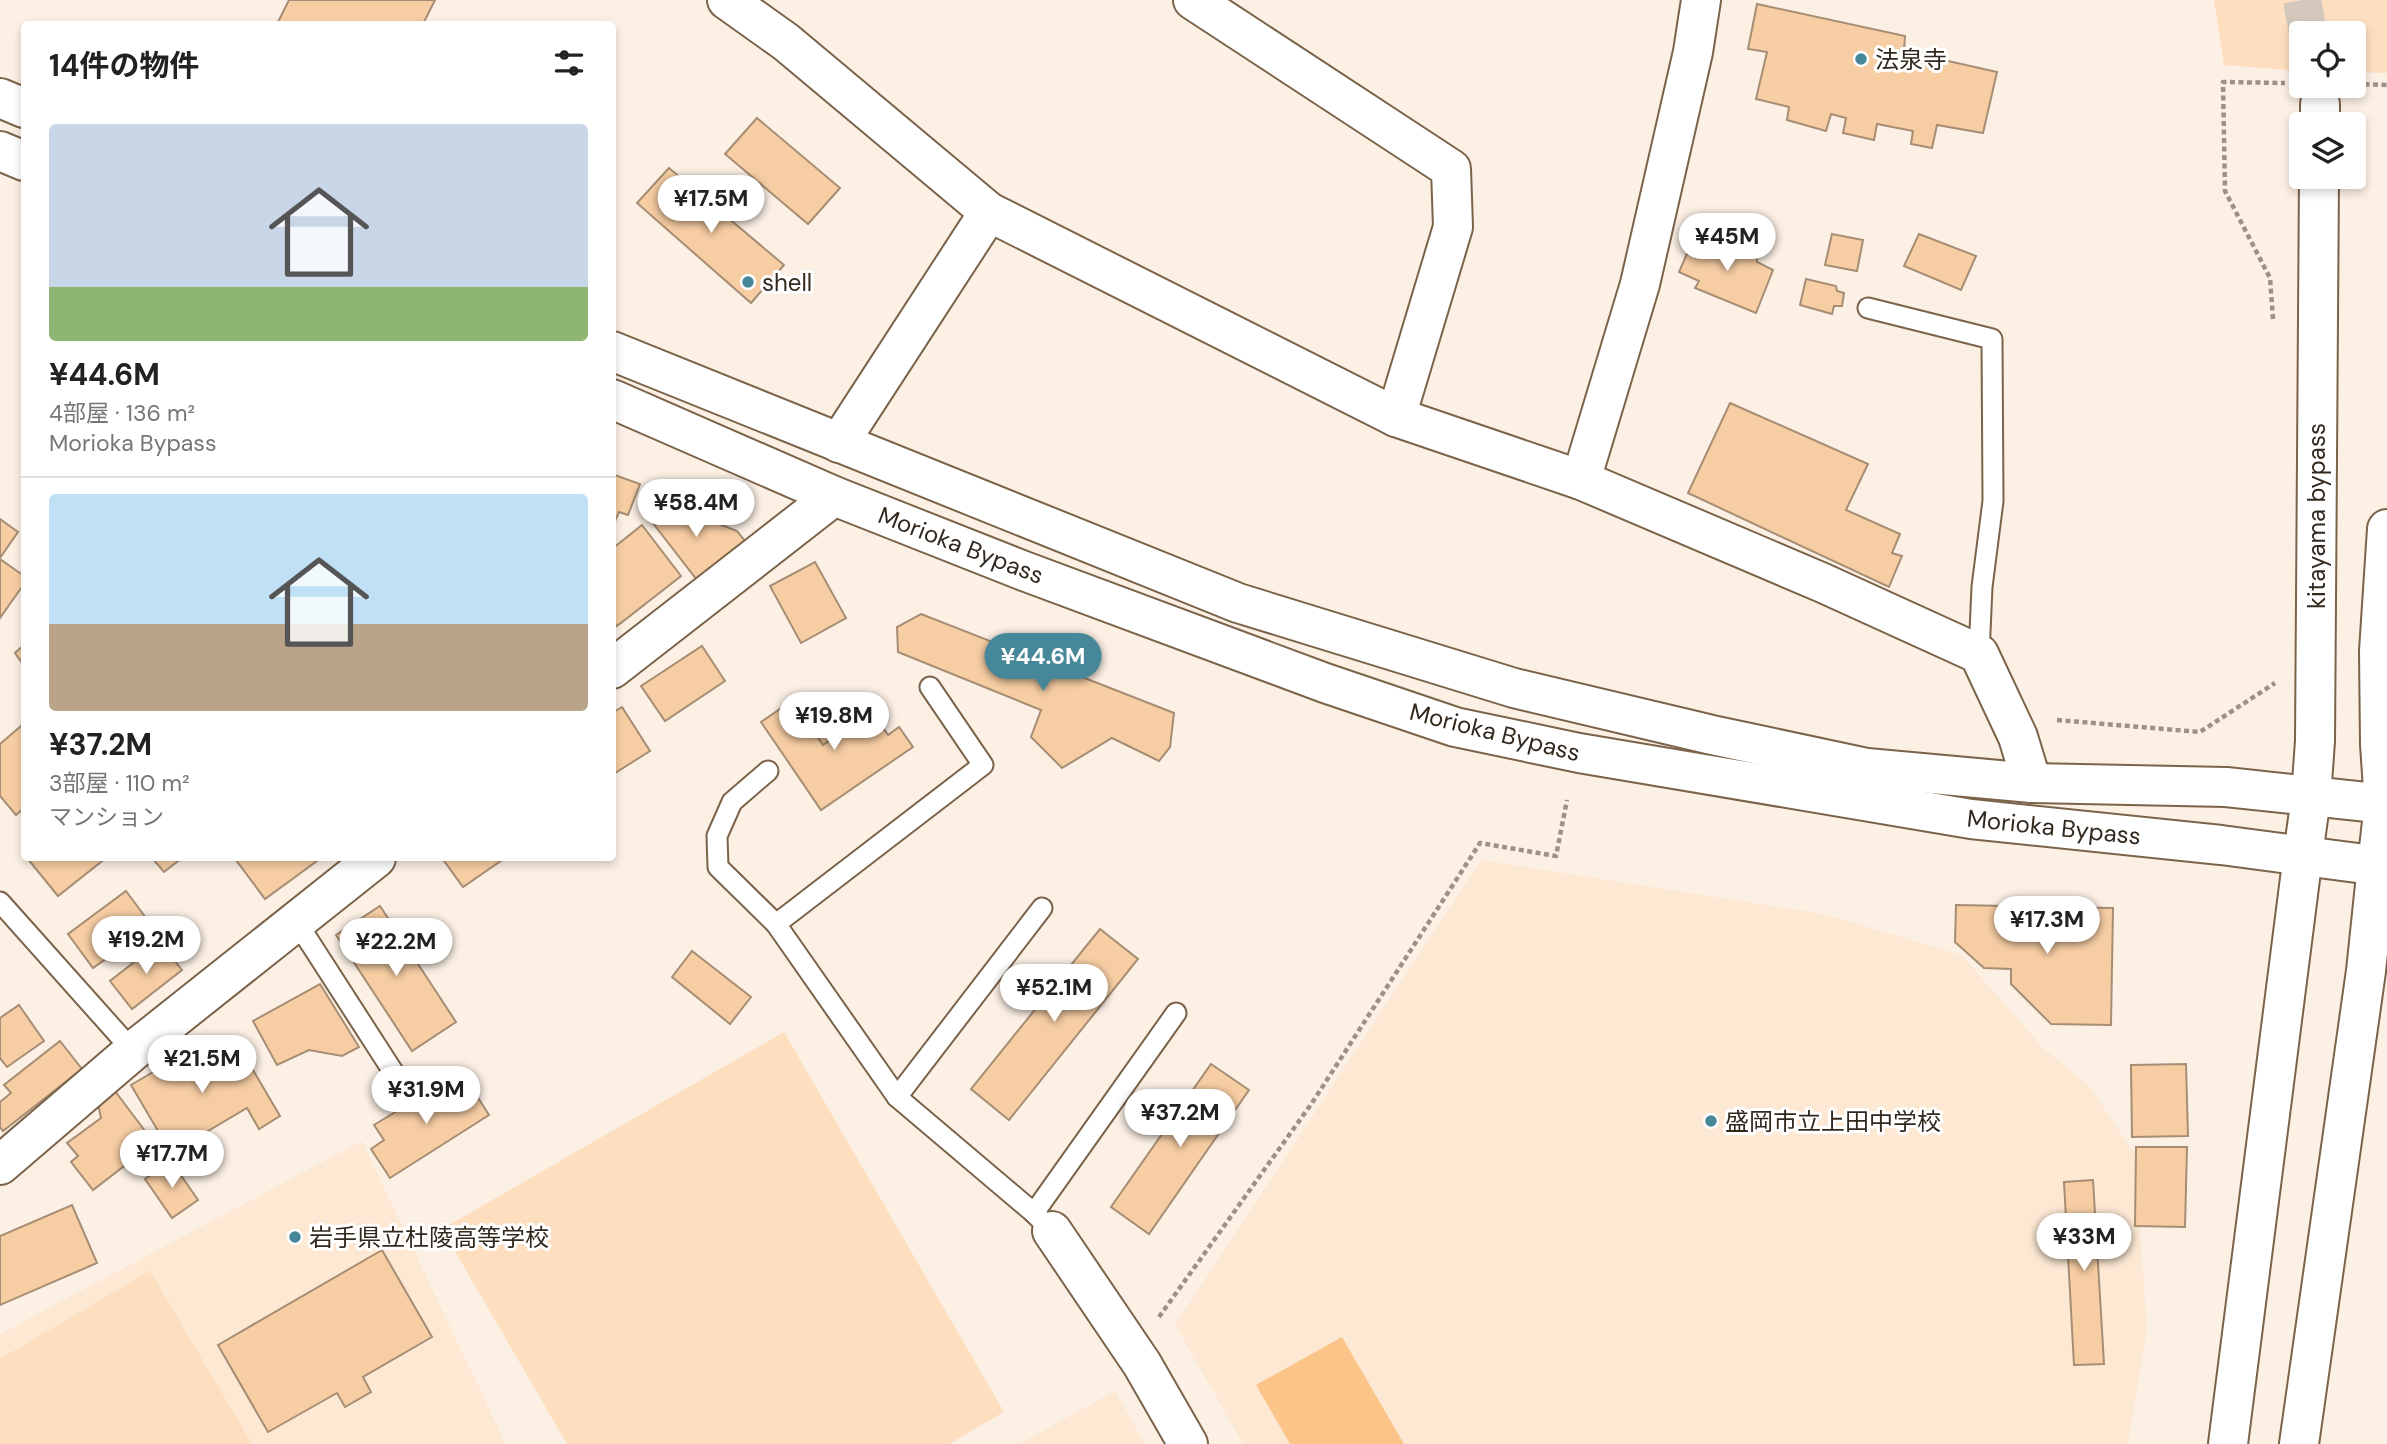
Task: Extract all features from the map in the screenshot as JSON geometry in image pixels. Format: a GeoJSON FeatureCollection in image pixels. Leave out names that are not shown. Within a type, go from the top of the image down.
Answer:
{"type":"FeatureCollection","features":[{"type":"Feature","properties":{"kind":"main road"},"geometry":{"type":"LineString","coordinates":[[727,0],[786,42],[989,212],[1396,417],[1581,480],[1823,583],[1979,654],[2018,737],[2032,783]]}},
{"type":"Feature","properties":{"kind":"main road"},"geometry":{"type":"LineString","coordinates":[[1193,0],[1451,169],[1453,227],[1396,417]]}},
{"type":"Feature","properties":{"kind":"main road"},"geometry":{"type":"LineString","coordinates":[[1581,480],[1640,284],[1693,52],[1701,0]]}},
{"type":"Feature","properties":{"kind":"main road"},"geometry":{"type":"LineString","coordinates":[[0,98],[21,107]]}},
{"type":"Feature","properties":{"kind":"main road"},"geometry":{"type":"LineString","coordinates":[[0,151],[21,160]]}},
{"type":"Feature","properties":{"kind":"main road","name":"kitayama bypass"},"geometry":{"type":"LineString","coordinates":[[2228,1444],[2311,797],[2315,718],[2319,189]]}},
{"type":"Feature","properties":{"kind":"main road"},"geometry":{"type":"LineString","coordinates":[[839,443],[989,212]]}},
{"type":"Feature","properties":{"kind":"main road","name":"Morioka Bypass"},"geometry":{"type":"LineString","coordinates":[[616,353],[1238,603],[1514,688],[1867,768],[2032,783],[2225,787],[2386,804]]}},
{"type":"Feature","properties":{"kind":"main road","name":"Morioka Bypass"},"geometry":{"type":"LineString","coordinates":[[616,401],[834,496],[1024,571],[1298,673],[1455,727],[1579,753],[1971,819],[2303,855],[2382,867]]}},
{"type":"Feature","properties":{"kind":"main road"},"geometry":{"type":"LineString","coordinates":[[616,666],[834,496]]}},
{"type":"Feature","properties":{"kind":"main road"},"geometry":{"type":"LineString","coordinates":[[2299,1444],[2382,867],[2386,804],[2379,744],[2379,650],[2387,529]]}},
{"type":"Feature","properties":{"kind":"main road"},"geometry":{"type":"LineString","coordinates":[[0,1165],[133,1051],[372,861]]}},
{"type":"Feature","properties":{"kind":"main road"},"geometry":{"type":"LineString","coordinates":[[1043,1222],[1134,1352],[1180,1441]]}},
{"type":"Feature","properties":{"kind":"lane"},"geometry":{"type":"LineString","coordinates":[[1868,308],[1992,340],[1993,501],[1982,587],[1979,654]]}},
{"type":"Feature","properties":{"kind":"lane"},"geometry":{"type":"LineString","coordinates":[[776,924],[983,765],[930,687]]}},
{"type":"Feature","properties":{"kind":"lane"},"geometry":{"type":"LineString","coordinates":[[768,771],[732,802],[717,836],[718,867],[776,924],[897,1097],[1043,1222],[1176,1013]]}},
{"type":"Feature","properties":{"kind":"lane"},"geometry":{"type":"LineString","coordinates":[[0,902],[133,1051]]}},
{"type":"Feature","properties":{"kind":"lane"},"geometry":{"type":"LineString","coordinates":[[897,1097],[1042,908]]}},
{"type":"Feature","properties":{"kind":"lane"},"geometry":{"type":"LineString","coordinates":[[296,921],[401,1084]]}},
{"type":"Feature","properties":{"kind":"path"},"geometry":{"type":"LineString","coordinates":[[2268,82],[2223,82],[2225,191],[2270,278],[2274,330]]}},
{"type":"Feature","properties":{"kind":"path"},"geometry":{"type":"LineString","coordinates":[[2366,84],[2387,85]]}},
{"type":"Feature","properties":{"kind":"path"},"geometry":{"type":"LineString","coordinates":[[2049,711],[2055,720],[2200,732],[2278,681]]}},
{"type":"Feature","properties":{"kind":"path"},"geometry":{"type":"LineString","coordinates":[[1134,1352],[1312,1103],[1480,843],[1556,856],[1567,800]]}},
{"type":"Feature","properties":{"kind":"shaded area"},"geometry":{"type":"Polygon","coordinates":[[[2214,0],[2387,0],[2387,73],[2366,72],[2366,21],[2289,21],[2289,70],[2224,65],[2214,0]]]}},
{"type":"Feature","properties":{"kind":"shaded area","name":"盛岡市立上田中学校"},"geometry":{"type":"Polygon","coordinates":[[[1481,860],[1824,914],[1962,955],[2042,1047],[2090,1087],[2135,1155],[2147,1330],[2128,1444],[1243,1444],[1175,1325],[1481,860]]]}},
{"type":"Feature","properties":{"kind":"shaded area"},"geometry":{"type":"Polygon","coordinates":[[[784,1032],[1004,1412],[949,1444],[567,1444],[442,1229],[784,1032]]]}},
{"type":"Feature","properties":{"kind":"shaded area","name":"岩手県立杜陵高等学校"},"geometry":{"type":"Polygon","coordinates":[[[362,1141],[506,1444],[0,1444],[0,1334],[362,1141]]]}},
{"type":"Feature","properties":{"kind":"shaded area"},"geometry":{"type":"Polygon","coordinates":[[[150,1271],[252,1444],[0,1444],[0,1359],[150,1271]]]}},
{"type":"Feature","properties":{"kind":"shaded area"},"geometry":{"type":"Polygon","coordinates":[[[1342,1337],[1404,1444],[1290,1444],[1256,1385],[1342,1337]]]}},
{"type":"Feature","properties":{"kind":"shaded area"},"geometry":{"type":"Polygon","coordinates":[[[1115,1391],[1145,1444],[1019,1444],[1115,1391]]]}},
{"type":"Feature","properties":{"kind":"building"},"geometry":{"type":"Polygon","coordinates":[[[289,0],[435,0],[424,21],[278,21],[289,0]]]}},
{"type":"Feature","properties":{"kind":"building"},"geometry":{"type":"Polygon","coordinates":[[[1757,4],[1905,36],[1904,51],[1997,72],[1983,133],[1937,125],[1932,148],[1911,144],[1913,131],[1877,124],[1874,140],[1843,133],[1846,118],[1831,114],[1826,131],[1787,120],[1789,107],[1756,99],[1767,52],[1748,49],[1757,4]]]}},
{"type":"Feature","properties":{"kind":"building"},"geometry":{"type":"Polygon","coordinates":[[[757,118],[840,188],[808,224],[725,154],[757,118]]]}},
{"type":"Feature","properties":{"kind":"building"},"geometry":{"type":"Polygon","coordinates":[[[669,168],[784,265],[751,303],[637,203],[669,168]]]}},
{"type":"Feature","properties":{"kind":"building"},"geometry":{"type":"Polygon","coordinates":[[[1696,233],[1757,257],[1757,262],[1773,270],[1756,313],[1695,288],[1699,281],[1679,272],[1696,233]]]}},
{"type":"Feature","properties":{"kind":"building"},"geometry":{"type":"Polygon","coordinates":[[[1832,234],[1863,240],[1857,271],[1825,265],[1832,234]]]}},
{"type":"Feature","properties":{"kind":"building"},"geometry":{"type":"Polygon","coordinates":[[[1919,234],[1976,256],[1961,290],[1904,266],[1919,234]]]}},
{"type":"Feature","properties":{"kind":"building"},"geometry":{"type":"Polygon","coordinates":[[[1806,279],[1836,286],[1837,291],[1844,293],[1842,306],[1834,306],[1832,314],[1800,305],[1806,279]]]}},
{"type":"Feature","properties":{"kind":"building"},"geometry":{"type":"Polygon","coordinates":[[[1730,403],[1868,464],[1846,510],[1900,534],[1892,553],[1902,556],[1889,587],[1688,493],[1730,403]]]}},
{"type":"Feature","properties":{"kind":"building"},"geometry":{"type":"Polygon","coordinates":[[[616,475],[640,484],[628,515],[619,512],[616,519],[616,475]]]}},
{"type":"Feature","properties":{"kind":"building"},"geometry":{"type":"Polygon","coordinates":[[[666,503],[737,531],[746,542],[697,580],[649,518],[666,503]]]}},
{"type":"Feature","properties":{"kind":"building"},"geometry":{"type":"Polygon","coordinates":[[[0,519],[18,532],[0,558],[0,519]]]}},
{"type":"Feature","properties":{"kind":"building"},"geometry":{"type":"Polygon","coordinates":[[[642,525],[681,576],[617,626],[616,625],[616,546],[642,525]]]}},
{"type":"Feature","properties":{"kind":"building"},"geometry":{"type":"Polygon","coordinates":[[[0,559],[21,574],[21,588],[0,618],[0,559]]]}},
{"type":"Feature","properties":{"kind":"building"},"geometry":{"type":"Polygon","coordinates":[[[815,562],[846,618],[801,643],[770,586],[815,562]]]}},
{"type":"Feature","properties":{"kind":"building"},"geometry":{"type":"Polygon","coordinates":[[[921,614],[1174,713],[1170,747],[1159,761],[1112,738],[1062,768],[1031,737],[1041,710],[898,652],[897,627],[921,614]]]}},
{"type":"Feature","properties":{"kind":"building"},"geometry":{"type":"Polygon","coordinates":[[[702,646],[725,681],[665,721],[641,686],[702,646]]]}},
{"type":"Feature","properties":{"kind":"building"},"geometry":{"type":"Polygon","coordinates":[[[21,648],[21,662],[15,653],[21,648]]]}},
{"type":"Feature","properties":{"kind":"building"},"geometry":{"type":"Polygon","coordinates":[[[861,695],[872,711],[823,745],[805,718],[830,702],[837,711],[861,695]]]}},
{"type":"Feature","properties":{"kind":"building"},"geometry":{"type":"Polygon","coordinates":[[[792,701],[823,745],[872,711],[888,735],[899,727],[913,747],[821,810],[761,722],[792,701]]]}},
{"type":"Feature","properties":{"kind":"building"},"geometry":{"type":"Polygon","coordinates":[[[622,707],[650,751],[616,772],[616,711],[622,707]]]}},
{"type":"Feature","properties":{"kind":"building"},"geometry":{"type":"Polygon","coordinates":[[[21,726],[21,811],[16,815],[0,796],[0,744],[21,726]]]}},
{"type":"Feature","properties":{"kind":"building"},"geometry":{"type":"Polygon","coordinates":[[[29,861],[102,861],[58,896],[29,861]]]}},
{"type":"Feature","properties":{"kind":"building"},"geometry":{"type":"Polygon","coordinates":[[[155,861],[178,861],[164,872],[155,861]]]}},
{"type":"Feature","properties":{"kind":"building"},"geometry":{"type":"Polygon","coordinates":[[[237,861],[317,861],[265,899],[237,861]]]}},
{"type":"Feature","properties":{"kind":"building"},"geometry":{"type":"Polygon","coordinates":[[[444,861],[501,861],[463,887],[444,861]]]}},
{"type":"Feature","properties":{"kind":"building"},"geometry":{"type":"Polygon","coordinates":[[[126,891],[152,926],[93,968],[68,934],[126,891]]]}},
{"type":"Feature","properties":{"kind":"building"},"geometry":{"type":"Polygon","coordinates":[[[1956,905],[2113,908],[2111,1025],[2051,1024],[2011,984],[2011,969],[1984,968],[1955,942],[1956,905]]]}},
{"type":"Feature","properties":{"kind":"building"},"geometry":{"type":"Polygon","coordinates":[[[380,906],[456,1022],[412,1051],[336,935],[380,906]]]}},
{"type":"Feature","properties":{"kind":"building"},"geometry":{"type":"Polygon","coordinates":[[[1100,929],[1138,959],[1009,1120],[971,1089],[1100,929]]]}},
{"type":"Feature","properties":{"kind":"building"},"geometry":{"type":"Polygon","coordinates":[[[160,942],[182,970],[132,1009],[110,981],[160,942]]]}},
{"type":"Feature","properties":{"kind":"building"},"geometry":{"type":"Polygon","coordinates":[[[692,951],[751,997],[730,1024],[672,977],[692,951]]]}},
{"type":"Feature","properties":{"kind":"building"},"geometry":{"type":"Polygon","coordinates":[[[320,984],[359,1047],[342,1056],[309,1050],[277,1065],[253,1021],[320,984]]]}},
{"type":"Feature","properties":{"kind":"building"},"geometry":{"type":"Polygon","coordinates":[[[19,1005],[44,1041],[7,1067],[0,1058],[0,1018],[19,1005]]]}},
{"type":"Feature","properties":{"kind":"building"},"geometry":{"type":"Polygon","coordinates":[[[60,1041],[82,1069],[3,1131],[0,1127],[0,1102],[11,1093],[4,1085],[60,1041]]]}},
{"type":"Feature","properties":{"kind":"building"},"geometry":{"type":"Polygon","coordinates":[[[206,1041],[217,1061],[240,1048],[280,1116],[259,1129],[247,1108],[171,1153],[131,1085],[206,1041]]]}},
{"type":"Feature","properties":{"kind":"building"},"geometry":{"type":"Polygon","coordinates":[[[1211,1064],[1249,1090],[1149,1234],[1111,1207],[1211,1064]]]}},
{"type":"Feature","properties":{"kind":"building"},"geometry":{"type":"Polygon","coordinates":[[[2186,1064],[2188,1136],[2132,1137],[2131,1065],[2186,1064]]]}},
{"type":"Feature","properties":{"kind":"building"},"geometry":{"type":"Polygon","coordinates":[[[466,1079],[489,1115],[390,1178],[371,1149],[384,1140],[374,1125],[428,1092],[433,1100],[466,1079]]]}},
{"type":"Feature","properties":{"kind":"building"},"geometry":{"type":"Polygon","coordinates":[[[115,1091],[154,1143],[93,1190],[71,1162],[78,1156],[67,1143],[101,1118],[98,1104],[115,1091]]]}},
{"type":"Feature","properties":{"kind":"building"},"geometry":{"type":"Polygon","coordinates":[[[2136,1147],[2187,1147],[2185,1227],[2135,1226],[2136,1147]]]}},
{"type":"Feature","properties":{"kind":"building"},"geometry":{"type":"Polygon","coordinates":[[[171,1161],[198,1200],[172,1218],[145,1179],[171,1161]]]}},
{"type":"Feature","properties":{"kind":"building"},"geometry":{"type":"Polygon","coordinates":[[[2093,1180],[2104,1364],[2074,1365],[2064,1182],[2093,1180]]]}},
{"type":"Feature","properties":{"kind":"building"},"geometry":{"type":"Polygon","coordinates":[[[72,1205],[97,1263],[0,1305],[0,1236],[72,1205]]]}},
{"type":"Feature","properties":{"kind":"building"},"geometry":{"type":"Polygon","coordinates":[[[382,1250],[432,1337],[363,1377],[371,1392],[345,1407],[337,1393],[268,1432],[218,1345],[382,1250]]]}},
{"type":"Feature","properties":{"kind":"tunnel"},"geometry":{"type":"LineString","coordinates":[[2302,0],[2306,21]]}},
{"type":"Feature","properties":{"kind":"place","name":"法泉寺"},"geometry":{"type":"Point","coordinates":[1861,59]}},
{"type":"Feature","properties":{"kind":"place","name":"shell"},"geometry":{"type":"Point","coordinates":[748,282]}},
{"type":"Feature","properties":{"kind":"place","name":"盛岡市立上田中学校"},"geometry":{"type":"Point","coordinates":[1711,1121]}},
{"type":"Feature","properties":{"kind":"place","name":"岩手県立杜陵高等学校"},"geometry":{"type":"Point","coordinates":[295,1237]}}]}
